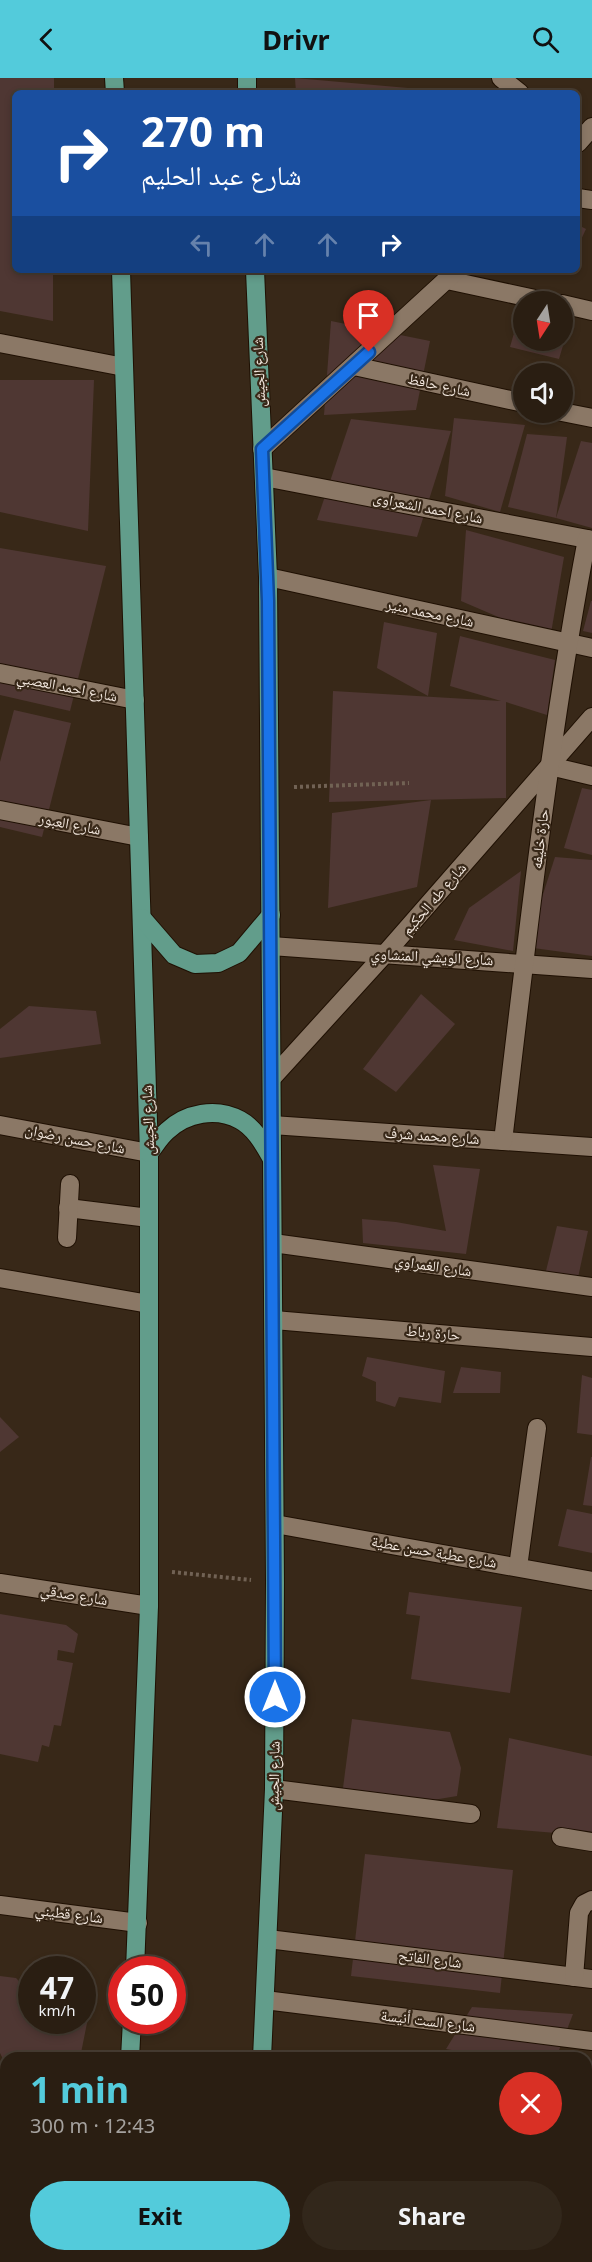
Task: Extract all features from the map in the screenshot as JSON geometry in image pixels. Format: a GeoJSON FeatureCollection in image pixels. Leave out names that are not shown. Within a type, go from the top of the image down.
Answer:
{"type":"FeatureCollection","features":[{"type":"Feature","properties":{"kind":"main road","name":"شارع الجيش"},"geometry":{"type":"LineString","coordinates":[[121,273],[149,1153],[149,1606],[136,1956]]}},
{"type":"Feature","properties":{"kind":"main road","name":"شارع الجيش"},"geometry":{"type":"LineString","coordinates":[[255,273],[268,577],[275,1524],[274,1789],[262,2052]]}},
{"type":"Feature","properties":{"kind":"main road"},"geometry":{"type":"LineString","coordinates":[[142,918],[174,955],[195,964],[218,963],[239,954],[271,915]]}},
{"type":"Feature","properties":{"kind":"main road"},"geometry":{"type":"LineString","coordinates":[[149,1153],[167,1131],[189,1116],[215,1112],[240,1120],[260,1137],[273,1161]]}},
{"type":"Feature","properties":{"kind":"main road"},"geometry":{"type":"LineString","coordinates":[[130,2052],[131,2034]]}},
{"type":"Feature","properties":{"kind":"street"},"geometry":{"type":"LineString","coordinates":[[501,78],[516,90]]}},
{"type":"Feature","properties":{"kind":"street"},"geometry":{"type":"LineString","coordinates":[[580,139],[592,127]]}},
{"type":"Feature","properties":{"kind":"street"},"geometry":{"type":"LineString","coordinates":[[262,449],[452,275],[513,292]]}},
{"type":"Feature","properties":{"kind":"street"},"geometry":{"type":"LineString","coordinates":[[573,307],[592,311]]}},
{"type":"Feature","properties":{"kind":"street"},"geometry":{"type":"LineString","coordinates":[[0,344],[124,367]]}},
{"type":"Feature","properties":{"kind":"street","name":"شارع حافظ"},"geometry":{"type":"LineString","coordinates":[[354,366],[513,401]]}},
{"type":"Feature","properties":{"kind":"street"},"geometry":{"type":"LineString","coordinates":[[573,414],[592,418]]}},
{"type":"Feature","properties":{"kind":"street","name":"شارع احمد الشعراوى"},"geometry":{"type":"LineString","coordinates":[[264,477],[589,539]]}},
{"type":"Feature","properties":{"kind":"street","name":"حارة خليفه"},"geometry":{"type":"LineString","coordinates":[[503,1141],[524,963],[567,643],[589,539]]}},
{"type":"Feature","properties":{"kind":"street","name":"شارع محمد منير"},"geometry":{"type":"LineString","coordinates":[[268,577],[592,648]]}},
{"type":"Feature","properties":{"kind":"street","name":"شارع احمد العصبي"},"geometry":{"type":"LineString","coordinates":[[0,673],[135,700]]}},
{"type":"Feature","properties":{"kind":"street","name":"شارع طه الحكيم"},"geometry":{"type":"LineString","coordinates":[[272,1078],[384,955],[592,717]]}},
{"type":"Feature","properties":{"kind":"street"},"geometry":{"type":"LineString","coordinates":[[550,766],[592,776]]}},
{"type":"Feature","properties":{"kind":"street","name":"شارع العبور"},"geometry":{"type":"LineString","coordinates":[[0,810],[139,837]]}},
{"type":"Feature","properties":{"kind":"street","name":"شارع الويشي المنشاوي"},"geometry":{"type":"LineString","coordinates":[[271,946],[592,969]]}},
{"type":"Feature","properties":{"kind":"street","name":"شارع حسن رضوان"},"geometry":{"type":"LineString","coordinates":[[0,1125],[149,1153]]}},
{"type":"Feature","properties":{"kind":"street","name":"شارع محمد شرف"},"geometry":{"type":"LineString","coordinates":[[272,1125],[592,1147]]}},
{"type":"Feature","properties":{"kind":"street"},"geometry":{"type":"LineString","coordinates":[[67,1238],[70,1184]]}},
{"type":"Feature","properties":{"kind":"street"},"geometry":{"type":"LineString","coordinates":[[68,1208],[149,1218]]}},
{"type":"Feature","properties":{"kind":"street","name":"شارع الغمراوي"},"geometry":{"type":"LineString","coordinates":[[273,1243],[592,1287]]}},
{"type":"Feature","properties":{"kind":"street"},"geometry":{"type":"LineString","coordinates":[[0,1278],[149,1304]]}},
{"type":"Feature","properties":{"kind":"street","name":"حارة رباط"},"geometry":{"type":"LineString","coordinates":[[274,1320],[592,1347]]}},
{"type":"Feature","properties":{"kind":"street"},"geometry":{"type":"LineString","coordinates":[[518,1567],[537,1428]]}},
{"type":"Feature","properties":{"kind":"street","name":"شارع عطية حسن عطية"},"geometry":{"type":"LineString","coordinates":[[275,1524],[592,1581]]}},
{"type":"Feature","properties":{"kind":"street","name":"شارع صدقي"},"geometry":{"type":"LineString","coordinates":[[0,1584],[149,1606]]}},
{"type":"Feature","properties":{"kind":"street"},"geometry":{"type":"LineString","coordinates":[[274,1789],[471,1814]]}},
{"type":"Feature","properties":{"kind":"street"},"geometry":{"type":"LineString","coordinates":[[561,1838],[592,1842]]}},
{"type":"Feature","properties":{"kind":"street"},"geometry":{"type":"LineString","coordinates":[[583,1978],[579,1913],[584,1904],[592,1900]]}},
{"type":"Feature","properties":{"kind":"street","name":"شارع قطيني"},"geometry":{"type":"LineString","coordinates":[[0,1905],[138,1923]]}},
{"type":"Feature","properties":{"kind":"street","name":"شارع الفاتح"},"geometry":{"type":"LineString","coordinates":[[268,1939],[583,1978]]}},
{"type":"Feature","properties":{"kind":"street","name":"شارع الست أنيسة"},"geometry":{"type":"LineString","coordinates":[[265,2000],[592,2041]]}},
{"type":"Feature","properties":{"kind":"path"},"geometry":{"type":"LineString","coordinates":[[270,787],[409,783]]}},
{"type":"Feature","properties":{"kind":"path"},"geometry":{"type":"LineString","coordinates":[[149,1570],[275,1582]]}},
{"type":"Feature","properties":{"kind":"building"},"geometry":{"type":"Polygon","coordinates":[[[0,78],[54,78],[54,90],[12,90],[12,273],[53,273],[53,321],[0,311],[0,78]]]}},
{"type":"Feature","properties":{"kind":"building"},"geometry":{"type":"Polygon","coordinates":[[[295,78],[431,90],[296,90],[295,78]]]}},
{"type":"Feature","properties":{"kind":"building"},"geometry":{"type":"Polygon","coordinates":[[[580,226],[586,229],[580,242],[580,226]]]}},
{"type":"Feature","properties":{"kind":"building"},"geometry":{"type":"Polygon","coordinates":[[[331,321],[430,341],[416,410],[324,415],[331,321]]]}},
{"type":"Feature","properties":{"kind":"building"},"geometry":{"type":"Polygon","coordinates":[[[526,351],[561,351],[559,359],[526,351]]]}},
{"type":"Feature","properties":{"kind":"building"},"geometry":{"type":"Polygon","coordinates":[[[0,380],[94,380],[88,531],[0,512],[0,380]]]}},
{"type":"Feature","properties":{"kind":"building"},"geometry":{"type":"Polygon","coordinates":[[[454,418],[525,425],[500,512],[445,496],[454,418]]]}},
{"type":"Feature","properties":{"kind":"building"},"geometry":{"type":"Polygon","coordinates":[[[351,419],[451,431],[417,537],[317,520],[351,419]]]}},
{"type":"Feature","properties":{"kind":"building"},"geometry":{"type":"Polygon","coordinates":[[[527,434],[567,437],[556,518],[508,507],[527,434]]]}},
{"type":"Feature","properties":{"kind":"building"},"geometry":{"type":"Polygon","coordinates":[[[581,441],[592,443],[592,528],[556,518],[581,441]]]}},
{"type":"Feature","properties":{"kind":"building"},"geometry":{"type":"Polygon","coordinates":[[[466,530],[564,557],[550,639],[461,601],[466,530]]]}},
{"type":"Feature","properties":{"kind":"building"},"geometry":{"type":"Polygon","coordinates":[[[0,548],[106,566],[70,711],[0,695],[0,548]]]}},
{"type":"Feature","properties":{"kind":"building"},"geometry":{"type":"Polygon","coordinates":[[[592,601],[592,633],[583,631],[592,601]]]}},
{"type":"Feature","properties":{"kind":"building"},"geometry":{"type":"Polygon","coordinates":[[[384,622],[437,633],[428,696],[377,668],[384,622]]]}},
{"type":"Feature","properties":{"kind":"building"},"geometry":{"type":"Polygon","coordinates":[[[460,636],[555,660],[547,715],[506,702],[506,798],[329,802],[333,691],[501,701],[450,686],[460,636]]]}},
{"type":"Feature","properties":{"kind":"building"},"geometry":{"type":"Polygon","coordinates":[[[14,710],[71,723],[42,837],[0,827],[0,762],[14,710]]]}},
{"type":"Feature","properties":{"kind":"building"},"geometry":{"type":"Polygon","coordinates":[[[582,788],[592,790],[592,855],[564,848],[582,788]]]}},
{"type":"Feature","properties":{"kind":"building"},"geometry":{"type":"Polygon","coordinates":[[[431,800],[417,887],[328,908],[332,813],[431,800]]]}},
{"type":"Feature","properties":{"kind":"building"},"geometry":{"type":"Polygon","coordinates":[[[555,857],[592,860],[592,956],[526,947],[555,857]]]}},
{"type":"Feature","properties":{"kind":"building"},"geometry":{"type":"Polygon","coordinates":[[[521,871],[513,951],[454,940],[469,908],[521,871]]]}},
{"type":"Feature","properties":{"kind":"building"},"geometry":{"type":"Polygon","coordinates":[[[421,994],[455,1024],[396,1092],[363,1069],[421,994]]]}},
{"type":"Feature","properties":{"kind":"building"},"geometry":{"type":"Polygon","coordinates":[[[29,1006],[96,1011],[101,1044],[0,1058],[0,1029],[29,1006]]]}},
{"type":"Feature","properties":{"kind":"building"},"geometry":{"type":"Polygon","coordinates":[[[433,1165],[480,1169],[466,1254],[363,1243],[362,1219],[396,1222],[446,1231],[433,1165]]]}},
{"type":"Feature","properties":{"kind":"building"},"geometry":{"type":"Polygon","coordinates":[[[557,1226],[588,1231],[576,1287],[545,1275],[557,1226]]]}},
{"type":"Feature","properties":{"kind":"building"},"geometry":{"type":"Polygon","coordinates":[[[367,1357],[445,1371],[441,1403],[399,1397],[395,1407],[376,1401],[376,1382],[362,1376],[367,1357]]]}},
{"type":"Feature","properties":{"kind":"building"},"geometry":{"type":"Polygon","coordinates":[[[461,1367],[501,1372],[500,1393],[453,1393],[461,1367]]]}},
{"type":"Feature","properties":{"kind":"building"},"geometry":{"type":"Polygon","coordinates":[[[582,1375],[592,1378],[592,1435],[577,1433],[582,1375]]]}},
{"type":"Feature","properties":{"kind":"building"},"geometry":{"type":"Polygon","coordinates":[[[0,1417],[19,1437],[0,1452],[0,1417]]]}},
{"type":"Feature","properties":{"kind":"building"},"geometry":{"type":"Polygon","coordinates":[[[592,1457],[592,1506],[583,1505],[592,1457]]]}},
{"type":"Feature","properties":{"kind":"building"},"geometry":{"type":"Polygon","coordinates":[[[567,1509],[592,1514],[592,1553],[558,1546],[567,1509]]]}},
{"type":"Feature","properties":{"kind":"building"},"geometry":{"type":"Polygon","coordinates":[[[409,1592],[522,1607],[510,1693],[411,1679],[420,1616],[406,1614],[409,1592]]]}},
{"type":"Feature","properties":{"kind":"building"},"geometry":{"type":"Polygon","coordinates":[[[0,1614],[66,1625],[78,1634],[74,1653],[58,1650],[57,1660],[73,1663],[61,1726],[54,1725],[49,1747],[42,1745],[38,1762],[0,1754],[0,1614]]]}},
{"type":"Feature","properties":{"kind":"building"},"geometry":{"type":"Polygon","coordinates":[[[352,1719],[450,1732],[461,1768],[457,1796],[433,1800],[343,1788],[352,1719]]]}},
{"type":"Feature","properties":{"kind":"building"},"geometry":{"type":"Polygon","coordinates":[[[509,1738],[592,1756],[592,1836],[497,1828],[509,1738]]]}},
{"type":"Feature","properties":{"kind":"building"},"geometry":{"type":"Polygon","coordinates":[[[365,1854],[513,1870],[500,1993],[351,1976],[365,1854]]]}},
{"type":"Feature","properties":{"kind":"building"},"geometry":{"type":"Polygon","coordinates":[[[0,1976],[18,1980],[18,2034],[85,2034],[81,2052],[0,2052],[0,1976]]]}},
{"type":"Feature","properties":{"kind":"building"},"geometry":{"type":"Polygon","coordinates":[[[472,2007],[573,2014],[558,2052],[462,2052],[446,2049],[472,2007]]]}},
{"type":"Feature","properties":{"kind":"route"},"geometry":{"type":"LineString","coordinates":[[275,1697],[268,577],[262,449],[369,352]]}}]}
